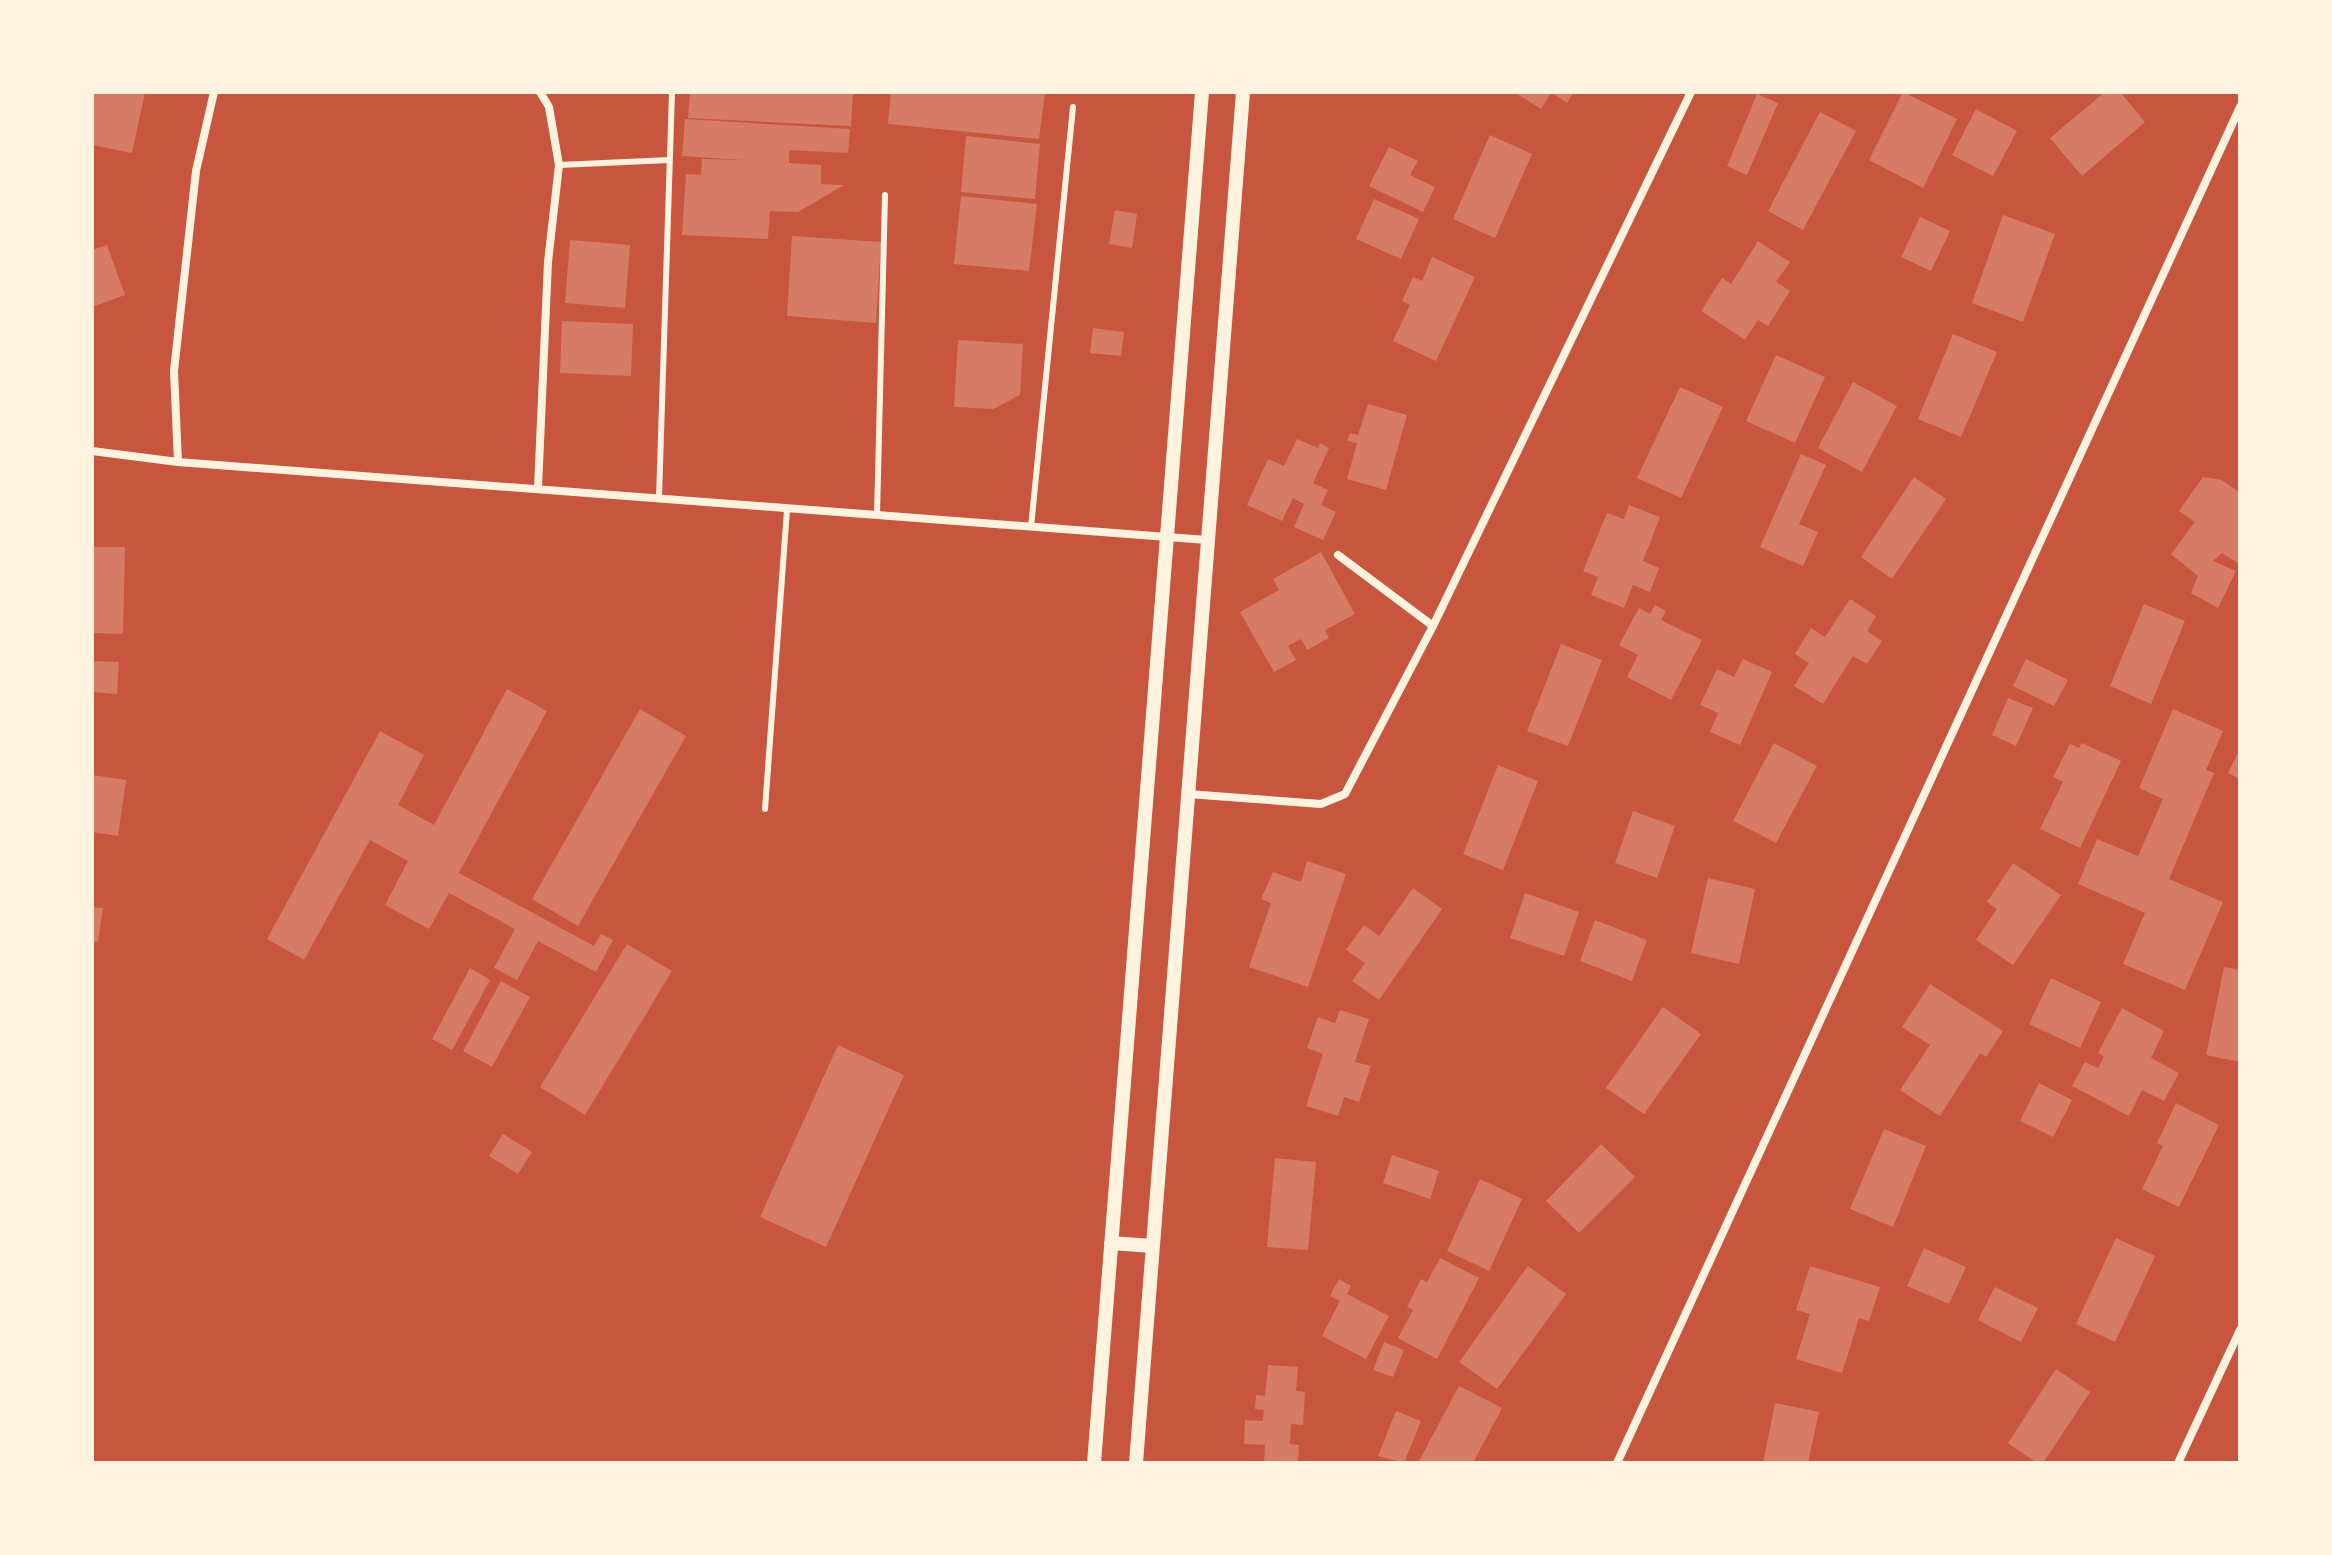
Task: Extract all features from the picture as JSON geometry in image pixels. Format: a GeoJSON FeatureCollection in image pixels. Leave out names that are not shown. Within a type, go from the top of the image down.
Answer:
{"type":"FeatureCollection","features":[{"type":"Feature","properties":{"kind":"street"},"geometry":{"type":"LineString","coordinates":[[178,462],[174,371],[196,171],[214,92]]}},
{"type":"Feature","properties":{"kind":"street"},"geometry":{"type":"LineString","coordinates":[[538,488],[548,262],[559,165],[549,107],[540,92]]}},
{"type":"Feature","properties":{"kind":"street"},"geometry":{"type":"LineString","coordinates":[[1094,1463],[1202,92]]}},
{"type":"Feature","properties":{"kind":"street"},"geometry":{"type":"LineString","coordinates":[[1136,1463],[1243,92]]}},
{"type":"Feature","properties":{"kind":"street"},"geometry":{"type":"LineString","coordinates":[[1188,794],[1321,804],[1345,794],[1433,626],[1691,92]]}},
{"type":"Feature","properties":{"kind":"street"},"geometry":{"type":"LineString","coordinates":[[1617,1463],[2240,107]]}},
{"type":"Feature","properties":{"kind":"street"},"geometry":{"type":"LineString","coordinates":[[92,451],[178,462],[1207,540]]}},
{"type":"Feature","properties":{"kind":"street"},"geometry":{"type":"LineString","coordinates":[[1338,555],[1433,626]]}},
{"type":"Feature","properties":{"kind":"street"},"geometry":{"type":"LineString","coordinates":[[1111,1243],[1153,1246]]}},
{"type":"Feature","properties":{"kind":"street"},"geometry":{"type":"LineString","coordinates":[[2178,1463],[2240,1330]]}},
{"type":"Feature","properties":{"kind":"lane"},"geometry":{"type":"LineString","coordinates":[[659,498],[672,92]]}},
{"type":"Feature","properties":{"kind":"lane"},"geometry":{"type":"LineString","coordinates":[[1031,527],[1073,107]]}},
{"type":"Feature","properties":{"kind":"lane"},"geometry":{"type":"LineString","coordinates":[[559,165],[670,160]]}},
{"type":"Feature","properties":{"kind":"lane"},"geometry":{"type":"LineString","coordinates":[[877,515],[885,195]]}},
{"type":"Feature","properties":{"kind":"lane"},"geometry":{"type":"LineString","coordinates":[[765,809],[787,510]]}},
{"type":"Feature","properties":{"kind":"building"},"geometry":{"type":"Polygon","coordinates":[[[92,92],[145,92],[132,153],[92,145],[92,92]]]}},
{"type":"Feature","properties":{"kind":"building"},"geometry":{"type":"Polygon","coordinates":[[[690,92],[853,92],[851,126],[688,118],[690,92]]]}},
{"type":"Feature","properties":{"kind":"building"},"geometry":{"type":"Polygon","coordinates":[[[891,92],[1045,92],[1039,139],[888,124],[891,92]]]}},
{"type":"Feature","properties":{"kind":"building"},"geometry":{"type":"Polygon","coordinates":[[[1514,92],[1551,92],[1541,109],[1514,92]]]}},
{"type":"Feature","properties":{"kind":"building"},"geometry":{"type":"Polygon","coordinates":[[[1551,92],[1574,92],[1567,103],[1551,92]]]}},
{"type":"Feature","properties":{"kind":"building"},"geometry":{"type":"Polygon","coordinates":[[[1903,92],[1957,119],[1923,188],[1869,160],[1903,92]]]}},
{"type":"Feature","properties":{"kind":"building"},"geometry":{"type":"Polygon","coordinates":[[[2105,92],[2120,92],[2145,122],[2082,176],[2050,138],[2105,92]]]}},
{"type":"Feature","properties":{"kind":"building"},"geometry":{"type":"Polygon","coordinates":[[[1757,94],[1778,103],[1747,175],[1727,166],[1757,94]]]}},
{"type":"Feature","properties":{"kind":"building"},"geometry":{"type":"Polygon","coordinates":[[[1976,109],[2017,131],[1993,176],[1952,155],[1976,109]]]}},
{"type":"Feature","properties":{"kind":"building"},"geometry":{"type":"Polygon","coordinates":[[[1820,112],[1856,131],[1803,230],[1768,211],[1820,112]]]}},
{"type":"Feature","properties":{"kind":"building"},"geometry":{"type":"Polygon","coordinates":[[[685,119],[850,129],[848,153],[789,150],[789,163],[821,165],[821,184],[844,185],[798,212],[770,211],[768,239],[682,235],[686,174],[701,175],[702,159],[743,160],[682,156],[685,119]]]}},
{"type":"Feature","properties":{"kind":"building"},"geometry":{"type":"Polygon","coordinates":[[[1490,135],[1532,154],[1495,238],[1453,219],[1490,135]]]}},
{"type":"Feature","properties":{"kind":"building"},"geometry":{"type":"Polygon","coordinates":[[[966,136],[1040,144],[1035,199],[961,192],[966,136]]]}},
{"type":"Feature","properties":{"kind":"building"},"geometry":{"type":"Polygon","coordinates":[[[1389,147],[1418,161],[1410,175],[1435,187],[1423,212],[1369,186],[1389,147]]]}},
{"type":"Feature","properties":{"kind":"building"},"geometry":{"type":"Polygon","coordinates":[[[961,196],[1037,204],[1029,271],[954,264],[961,196]]]}},
{"type":"Feature","properties":{"kind":"building"},"geometry":{"type":"Polygon","coordinates":[[[1374,199],[1419,219],[1401,259],[1356,239],[1374,199]]]}},
{"type":"Feature","properties":{"kind":"building"},"geometry":{"type":"Polygon","coordinates":[[[1115,210],[1137,214],[1132,248],[1109,244],[1115,210]]]}},
{"type":"Feature","properties":{"kind":"building"},"geometry":{"type":"Polygon","coordinates":[[[2003,215],[2055,234],[2023,322],[1972,303],[2003,215]]]}},
{"type":"Feature","properties":{"kind":"building"},"geometry":{"type":"Polygon","coordinates":[[[1920,217],[1950,231],[1931,271],[1901,257],[1920,217]]]}},
{"type":"Feature","properties":{"kind":"building"},"geometry":{"type":"Polygon","coordinates":[[[792,236],[881,242],[876,323],[787,316],[792,236]]]}},
{"type":"Feature","properties":{"kind":"building"},"geometry":{"type":"Polygon","coordinates":[[[570,240],[630,245],[625,308],[565,303],[570,240]]]}},
{"type":"Feature","properties":{"kind":"building"},"geometry":{"type":"Polygon","coordinates":[[[1758,241],[1790,262],[1776,282],[1790,291],[1768,326],[1758,320],[1745,340],[1701,311],[1722,278],[1731,284],[1758,241]]]}},
{"type":"Feature","properties":{"kind":"building"},"geometry":{"type":"Polygon","coordinates":[[[107,245],[125,295],[92,307],[92,250],[107,245]]]}},
{"type":"Feature","properties":{"kind":"building"},"geometry":{"type":"Polygon","coordinates":[[[1432,257],[1475,277],[1436,361],[1393,341],[1410,305],[1402,301],[1413,277],[1422,281],[1432,257]]]}},
{"type":"Feature","properties":{"kind":"building"},"geometry":{"type":"Polygon","coordinates":[[[562,321],[633,324],[631,376],[560,373],[562,321]]]}},
{"type":"Feature","properties":{"kind":"building"},"geometry":{"type":"Polygon","coordinates":[[[1093,328],[1124,332],[1121,356],[1090,353],[1093,328]]]}},
{"type":"Feature","properties":{"kind":"building"},"geometry":{"type":"Polygon","coordinates":[[[1953,334],[1997,352],[1961,437],[1918,419],[1953,334]]]}},
{"type":"Feature","properties":{"kind":"building"},"geometry":{"type":"Polygon","coordinates":[[[958,340],[1023,344],[1020,395],[993,409],[954,407],[958,340]]]}},
{"type":"Feature","properties":{"kind":"building"},"geometry":{"type":"Polygon","coordinates":[[[1776,355],[1825,377],[1795,443],[1746,421],[1776,355]]]}},
{"type":"Feature","properties":{"kind":"building"},"geometry":{"type":"Polygon","coordinates":[[[1853,382],[1897,406],[1862,472],[1818,448],[1853,382]]]}},
{"type":"Feature","properties":{"kind":"building"},"geometry":{"type":"Polygon","coordinates":[[[1680,387],[1723,407],[1681,498],[1637,478],[1680,387]]]}},
{"type":"Feature","properties":{"kind":"building"},"geometry":{"type":"Polygon","coordinates":[[[1368,404],[1407,415],[1386,490],[1347,479],[1357,443],[1347,441],[1350,433],[1358,435],[1368,404]]]}},
{"type":"Feature","properties":{"kind":"building"},"geometry":{"type":"Polygon","coordinates":[[[1297,439],[1318,448],[1320,443],[1329,448],[1313,483],[1328,490],[1321,505],[1336,512],[1323,540],[1294,527],[1304,504],[1293,498],[1282,521],[1247,505],[1268,459],[1284,466],[1297,439]]]}},
{"type":"Feature","properties":{"kind":"building"},"geometry":{"type":"Polygon","coordinates":[[[1801,454],[1826,465],[1799,524],[1818,532],[1803,566],[1760,547],[1801,454]]]}},
{"type":"Feature","properties":{"kind":"building"},"geometry":{"type":"Polygon","coordinates":[[[1914,477],[1946,499],[1892,579],[1861,557],[1914,477]]]}},
{"type":"Feature","properties":{"kind":"building"},"geometry":{"type":"Polygon","coordinates":[[[2203,477],[2222,480],[2240,493],[2239,564],[2222,553],[2213,561],[2236,571],[2218,608],[2191,593],[2198,576],[2171,554],[2195,522],[2179,511],[2203,477]]]}},
{"type":"Feature","properties":{"kind":"building"},"geometry":{"type":"Polygon","coordinates":[[[1629,505],[1660,517],[1643,561],[1659,568],[1650,592],[1633,585],[1624,608],[1591,595],[1598,577],[1583,571],[1607,513],[1624,519],[1629,505]]]}},
{"type":"Feature","properties":{"kind":"building"},"geometry":{"type":"Polygon","coordinates":[[[92,547],[125,547],[123,634],[92,633],[92,547]]]}},
{"type":"Feature","properties":{"kind":"building"},"geometry":{"type":"Polygon","coordinates":[[[1321,552],[1355,614],[1325,630],[1329,638],[1307,650],[1301,639],[1288,646],[1296,660],[1274,672],[1240,612],[1279,590],[1273,579],[1321,552]]]}},
{"type":"Feature","properties":{"kind":"building"},"geometry":{"type":"Polygon","coordinates":[[[1850,599],[1876,616],[1867,631],[1882,641],[1867,664],[1853,656],[1823,704],[1794,686],[1809,663],[1795,654],[1811,628],[1825,637],[1850,599]]]}},
{"type":"Feature","properties":{"kind":"building"},"geometry":{"type":"Polygon","coordinates":[[[2144,604],[2185,621],[2151,704],[2110,686],[2144,604]]]}},
{"type":"Feature","properties":{"kind":"building"},"geometry":{"type":"Polygon","coordinates":[[[1655,605],[1666,611],[1661,620],[1702,640],[1671,700],[1627,677],[1638,655],[1619,645],[1639,608],[1650,614],[1655,605]]]}},
{"type":"Feature","properties":{"kind":"building"},"geometry":{"type":"Polygon","coordinates":[[[1561,644],[1602,660],[1568,746],[1527,731],[1561,644]]]}},
{"type":"Feature","properties":{"kind":"building"},"geometry":{"type":"Polygon","coordinates":[[[1743,659],[1772,672],[1740,745],[1710,732],[1718,713],[1700,705],[1717,669],[1734,677],[1743,659]]]}},
{"type":"Feature","properties":{"kind":"building"},"geometry":{"type":"Polygon","coordinates":[[[2026,659],[2068,680],[2054,706],[2013,686],[2026,659]]]}},
{"type":"Feature","properties":{"kind":"building"},"geometry":{"type":"Polygon","coordinates":[[[92,661],[119,662],[117,694],[92,692],[92,661]]]}},
{"type":"Feature","properties":{"kind":"building"},"geometry":{"type":"Polygon","coordinates":[[[507,689],[547,711],[459,873],[594,946],[601,934],[613,940],[596,972],[538,941],[517,980],[494,968],[515,929],[449,893],[429,929],[385,905],[408,861],[370,840],[304,960],[267,939],[380,731],[424,755],[398,805],[434,825],[507,689]]]}},
{"type":"Feature","properties":{"kind":"building"},"geometry":{"type":"Polygon","coordinates":[[[2008,698],[2033,708],[2016,746],[1992,735],[2008,698]]]}},
{"type":"Feature","properties":{"kind":"building"},"geometry":{"type":"Polygon","coordinates":[[[640,709],[686,736],[578,926],[532,899],[640,709]]]}},
{"type":"Feature","properties":{"kind":"building"},"geometry":{"type":"Polygon","coordinates":[[[2173,709],[2223,731],[2206,770],[2214,773],[2169,879],[2223,902],[2185,990],[2123,964],[2145,913],[2078,884],[2097,839],[2138,856],[2163,799],[2139,788],[2173,709]]]}},
{"type":"Feature","properties":{"kind":"building"},"geometry":{"type":"Polygon","coordinates":[[[1774,743],[1817,766],[1776,843],[1733,821],[1774,743]]]}},
{"type":"Feature","properties":{"kind":"building"},"geometry":{"type":"Polygon","coordinates":[[[2082,743],[2121,761],[2080,848],[2040,829],[2063,782],[2053,777],[2070,744],[2079,748],[2082,743]]]}},
{"type":"Feature","properties":{"kind":"building"},"geometry":{"type":"Polygon","coordinates":[[[2240,749],[2240,779],[2228,773],[2240,749]]]}},
{"type":"Feature","properties":{"kind":"building"},"geometry":{"type":"Polygon","coordinates":[[[1498,765],[1538,781],[1503,870],[1463,854],[1498,765]]]}},
{"type":"Feature","properties":{"kind":"building"},"geometry":{"type":"Polygon","coordinates":[[[92,775],[126,780],[118,836],[92,832],[92,775]]]}},
{"type":"Feature","properties":{"kind":"building"},"geometry":{"type":"Polygon","coordinates":[[[1633,811],[1675,826],[1657,878],[1615,863],[1633,811]]]}},
{"type":"Feature","properties":{"kind":"building"},"geometry":{"type":"Polygon","coordinates":[[[1307,861],[1346,874],[1308,987],[1249,967],[1271,903],[1261,899],[1273,872],[1301,882],[1307,861]]]}},
{"type":"Feature","properties":{"kind":"building"},"geometry":{"type":"Polygon","coordinates":[[[2013,863],[2061,895],[2013,965],[1976,940],[1997,909],[1987,902],[2013,863]]]}},
{"type":"Feature","properties":{"kind":"building"},"geometry":{"type":"Polygon","coordinates":[[[1708,878],[1755,889],[1739,964],[1691,953],[1708,878]]]}},
{"type":"Feature","properties":{"kind":"building"},"geometry":{"type":"Polygon","coordinates":[[[1413,888],[1442,909],[1379,1000],[1352,981],[1365,963],[1346,950],[1364,925],[1379,936],[1413,888]]]}},
{"type":"Feature","properties":{"kind":"building"},"geometry":{"type":"Polygon","coordinates":[[[1525,893],[1579,912],[1564,956],[1510,938],[1525,893]]]}},
{"type":"Feature","properties":{"kind":"building"},"geometry":{"type":"Polygon","coordinates":[[[92,907],[103,908],[98,942],[92,941],[92,907]]]}},
{"type":"Feature","properties":{"kind":"building"},"geometry":{"type":"Polygon","coordinates":[[[1595,920],[1647,940],[1632,981],[1580,961],[1595,920]]]}},
{"type":"Feature","properties":{"kind":"building"},"geometry":{"type":"Polygon","coordinates":[[[627,944],[672,971],[585,1115],[540,1087],[627,944]]]}},
{"type":"Feature","properties":{"kind":"building"},"geometry":{"type":"Polygon","coordinates":[[[2224,967],[2240,970],[2240,1062],[2206,1055],[2224,967]]]}},
{"type":"Feature","properties":{"kind":"building"},"geometry":{"type":"Polygon","coordinates":[[[470,968],[490,980],[452,1050],[432,1039],[470,968]]]}},
{"type":"Feature","properties":{"kind":"building"},"geometry":{"type":"Polygon","coordinates":[[[2051,978],[2101,1002],[2080,1048],[2029,1024],[2051,978]]]}},
{"type":"Feature","properties":{"kind":"building"},"geometry":{"type":"Polygon","coordinates":[[[501,981],[530,997],[492,1067],[463,1051],[501,981]]]}},
{"type":"Feature","properties":{"kind":"building"},"geometry":{"type":"Polygon","coordinates":[[[1930,984],[2003,1031],[1986,1057],[1980,1053],[1940,1116],[1900,1090],[1930,1045],[1902,1027],[1930,984]]]}},
{"type":"Feature","properties":{"kind":"building"},"geometry":{"type":"Polygon","coordinates":[[[1663,1007],[1701,1034],[1644,1114],[1606,1088],[1663,1007]]]}},
{"type":"Feature","properties":{"kind":"building"},"geometry":{"type":"Polygon","coordinates":[[[2122,1008],[2164,1031],[2151,1058],[2179,1073],[2164,1101],[2142,1090],[2129,1116],[2072,1086],[2085,1062],[2098,1068],[2104,1057],[2098,1053],[2122,1008]]]}},
{"type":"Feature","properties":{"kind":"building"},"geometry":{"type":"Polygon","coordinates":[[[1340,1010],[1369,1019],[1355,1062],[1371,1066],[1359,1102],[1344,1097],[1338,1116],[1306,1106],[1323,1054],[1307,1048],[1318,1017],[1335,1023],[1340,1010]]]}},
{"type":"Feature","properties":{"kind":"building"},"geometry":{"type":"Polygon","coordinates":[[[838,1045],[904,1075],[826,1247],[760,1217],[838,1045]]]}},
{"type":"Feature","properties":{"kind":"building"},"geometry":{"type":"Polygon","coordinates":[[[2039,1083],[2072,1100],[2053,1137],[2020,1121],[2039,1083]]]}},
{"type":"Feature","properties":{"kind":"building"},"geometry":{"type":"Polygon","coordinates":[[[2176,1103],[2219,1125],[2179,1207],[2142,1189],[2163,1146],[2157,1143],[2176,1103]]]}},
{"type":"Feature","properties":{"kind":"building"},"geometry":{"type":"Polygon","coordinates":[[[1884,1129],[1926,1146],[1893,1227],[1850,1209],[1884,1129]]]}},
{"type":"Feature","properties":{"kind":"building"},"geometry":{"type":"Polygon","coordinates":[[[503,1134],[532,1152],[518,1174],[489,1156],[503,1134]]]}},
{"type":"Feature","properties":{"kind":"building"},"geometry":{"type":"Polygon","coordinates":[[[1601,1144],[1635,1177],[1579,1233],[1546,1201],[1601,1144]]]}},
{"type":"Feature","properties":{"kind":"building"},"geometry":{"type":"Polygon","coordinates":[[[1392,1155],[1439,1171],[1430,1199],[1383,1183],[1392,1155]]]}},
{"type":"Feature","properties":{"kind":"building"},"geometry":{"type":"Polygon","coordinates":[[[1275,1158],[1316,1162],[1308,1250],[1267,1247],[1275,1158]]]}},
{"type":"Feature","properties":{"kind":"building"},"geometry":{"type":"Polygon","coordinates":[[[1480,1179],[1522,1199],[1489,1271],[1447,1251],[1480,1179]]]}},
{"type":"Feature","properties":{"kind":"building"},"geometry":{"type":"Polygon","coordinates":[[[2116,1238],[2155,1256],[2115,1342],[2076,1324],[2116,1238]]]}},
{"type":"Feature","properties":{"kind":"building"},"geometry":{"type":"Polygon","coordinates":[[[1924,1248],[1966,1267],[1949,1304],[1907,1286],[1924,1248]]]}},
{"type":"Feature","properties":{"kind":"building"},"geometry":{"type":"Polygon","coordinates":[[[1440,1258],[1479,1278],[1437,1359],[1398,1338],[1413,1310],[1407,1307],[1421,1279],[1427,1282],[1440,1258]]]}},
{"type":"Feature","properties":{"kind":"building"},"geometry":{"type":"Polygon","coordinates":[[[1528,1266],[1566,1294],[1497,1389],[1459,1362],[1528,1266]]]}},
{"type":"Feature","properties":{"kind":"building"},"geometry":{"type":"Polygon","coordinates":[[[1810,1266],[1880,1287],[1869,1321],[1859,1318],[1842,1373],[1796,1359],[1810,1314],[1796,1310],[1810,1266]]]}},
{"type":"Feature","properties":{"kind":"building"},"geometry":{"type":"Polygon","coordinates":[[[1339,1279],[1351,1286],[1347,1294],[1389,1316],[1366,1359],[1322,1336],[1340,1301],[1330,1296],[1339,1279]]]}},
{"type":"Feature","properties":{"kind":"building"},"geometry":{"type":"Polygon","coordinates":[[[1995,1287],[2038,1308],[2021,1342],[1978,1320],[1995,1287]]]}},
{"type":"Feature","properties":{"kind":"building"},"geometry":{"type":"Polygon","coordinates":[[[1384,1342],[1404,1350],[1393,1377],[1373,1370],[1384,1342]]]}},
{"type":"Feature","properties":{"kind":"building"},"geometry":{"type":"Polygon","coordinates":[[[1268,1365],[1298,1367],[1296,1391],[1305,1392],[1303,1425],[1291,1424],[1290,1444],[1299,1445],[1298,1463],[1264,1463],[1265,1445],[1244,1444],[1245,1420],[1263,1421],[1264,1410],[1255,1409],[1256,1395],[1265,1396],[1268,1365]]]}},
{"type":"Feature","properties":{"kind":"building"},"geometry":{"type":"Polygon","coordinates":[[[2056,1369],[2090,1392],[2043,1463],[2037,1463],[2008,1443],[2056,1369]]]}},
{"type":"Feature","properties":{"kind":"building"},"geometry":{"type":"Polygon","coordinates":[[[1459,1386],[1502,1408],[1473,1463],[1418,1463],[1459,1386]]]}},
{"type":"Feature","properties":{"kind":"building"},"geometry":{"type":"Polygon","coordinates":[[[1775,1403],[1819,1412],[1808,1463],[1763,1463],[1775,1403]]]}},
{"type":"Feature","properties":{"kind":"building"},"geometry":{"type":"Polygon","coordinates":[[[1396,1411],[1421,1421],[1404,1463],[1378,1456],[1396,1411]]]}}]}
